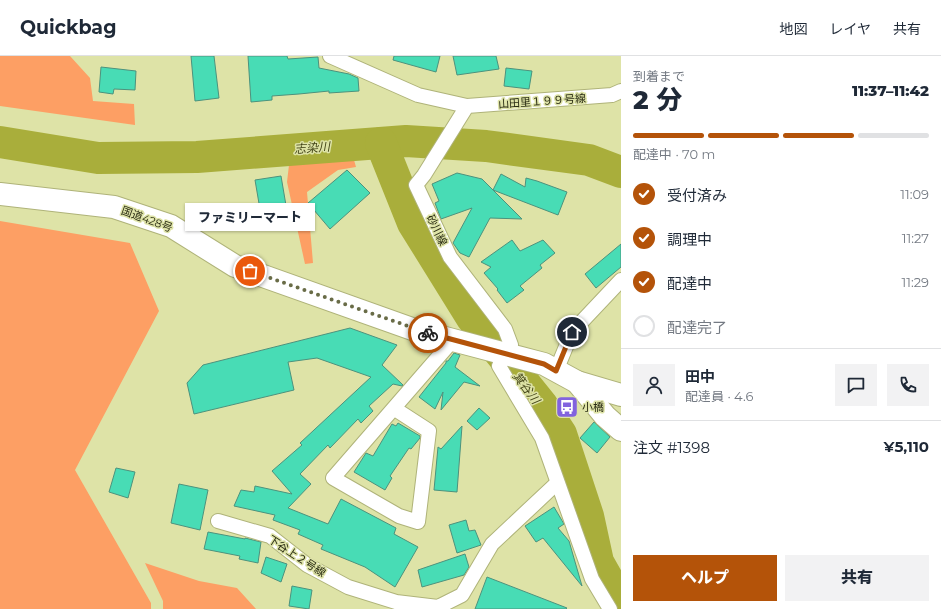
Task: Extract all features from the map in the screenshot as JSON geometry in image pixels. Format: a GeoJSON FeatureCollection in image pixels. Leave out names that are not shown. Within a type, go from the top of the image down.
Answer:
{"type":"FeatureCollection","features":[{"type":"Feature","properties":{"kind":"highway","name":"国道428号"},"geometry":{"type":"LineString","coordinates":[[0,194],[114,207],[171,226],[236,266],[415,330],[508,356],[544,364],[577,382],[621,395]]}},
{"type":"Feature","properties":{"kind":"highway","name":"国道428号"},"geometry":{"type":"LineString","coordinates":[[577,382],[605,416],[621,430]]}},
{"type":"Feature","properties":{"kind":"street"},"geometry":{"type":"LineString","coordinates":[[330,56],[418,95],[466,109]]}},
{"type":"Feature","properties":{"kind":"street","name":"山田里１９９号線"},"geometry":{"type":"LineString","coordinates":[[466,109],[612,96],[621,91]]}},
{"type":"Feature","properties":{"kind":"street","name":"砂川線"},"geometry":{"type":"LineString","coordinates":[[466,109],[424,176],[416,185],[450,257],[505,328],[508,356]]}},
{"type":"Feature","properties":{"kind":"street"},"geometry":{"type":"LineString","coordinates":[[556,371],[572,332],[621,280]]}},
{"type":"Feature","properties":{"kind":"street"},"geometry":{"type":"LineString","coordinates":[[395,409],[429,431],[418,522],[399,516],[333,478],[395,409],[453,340]]}},
{"type":"Feature","properties":{"kind":"street"},"geometry":{"type":"LineString","coordinates":[[508,356],[542,438],[592,579],[610,609]]}},
{"type":"Feature","properties":{"kind":"street","name":"下谷上２号線"},"geometry":{"type":"LineString","coordinates":[[218,521],[270,536],[306,565],[348,587],[396,602],[438,607],[462,595],[492,544],[557,483]]}},
{"type":"Feature","properties":{"kind":"shaded area"},"geometry":{"type":"Polygon","coordinates":[[[0,56],[70,56],[90,78],[93,101],[134,104],[135,125],[0,106],[0,56]]]}},
{"type":"Feature","properties":{"kind":"shaded area"},"geometry":{"type":"Polygon","coordinates":[[[352,153],[356,167],[338,170],[307,192],[313,263],[305,264],[287,182],[289,165],[352,153]]]}},
{"type":"Feature","properties":{"kind":"shaded area"},"geometry":{"type":"Polygon","coordinates":[[[0,221],[130,243],[159,311],[75,470],[151,603],[151,609],[0,609],[0,221]]]}},
{"type":"Feature","properties":{"kind":"shaded area"},"geometry":{"type":"Polygon","coordinates":[[[145,563],[199,581],[237,588],[256,609],[163,609],[163,601],[145,563]]]}},
{"type":"Feature","properties":{"kind":"building"},"geometry":{"type":"Polygon","coordinates":[[[191,56],[214,56],[219,98],[195,101],[191,56]]]}},
{"type":"Feature","properties":{"kind":"building"},"geometry":{"type":"Polygon","coordinates":[[[248,56],[287,56],[288,59],[318,57],[319,68],[349,74],[358,78],[359,91],[329,93],[329,91],[272,96],[272,100],[251,102],[248,56]]]}},
{"type":"Feature","properties":{"kind":"building"},"geometry":{"type":"Polygon","coordinates":[[[394,56],[440,56],[436,72],[393,60],[394,56]]]}},
{"type":"Feature","properties":{"kind":"building"},"geometry":{"type":"Polygon","coordinates":[[[453,56],[496,56],[499,69],[457,75],[453,56]]]}},
{"type":"Feature","properties":{"kind":"building"},"geometry":{"type":"Polygon","coordinates":[[[101,67],[136,71],[135,90],[114,89],[113,94],[99,92],[101,67]]]}},
{"type":"Feature","properties":{"kind":"building"},"geometry":{"type":"Polygon","coordinates":[[[506,68],[532,71],[529,89],[504,86],[506,68]]]}},
{"type":"Feature","properties":{"kind":"building"},"geometry":{"type":"Polygon","coordinates":[[[347,170],[370,193],[330,229],[308,203],[347,170]]]}},
{"type":"Feature","properties":{"kind":"building"},"geometry":{"type":"Polygon","coordinates":[[[457,173],[482,179],[522,219],[490,218],[469,257],[460,253],[453,243],[472,208],[441,219],[435,203],[439,201],[432,184],[457,173]]]}},
{"type":"Feature","properties":{"kind":"building"},"geometry":{"type":"Polygon","coordinates":[[[501,174],[525,187],[526,178],[567,192],[558,215],[493,190],[501,174]]]}},
{"type":"Feature","properties":{"kind":"building"},"geometry":{"type":"Polygon","coordinates":[[[281,176],[289,223],[263,227],[255,180],[281,176]]]}},
{"type":"Feature","properties":{"kind":"building"},"geometry":{"type":"Polygon","coordinates":[[[512,240],[520,251],[543,240],[555,253],[540,265],[542,268],[520,286],[524,290],[507,303],[497,290],[498,289],[484,273],[491,267],[481,262],[512,240]]]}},
{"type":"Feature","properties":{"kind":"building"},"geometry":{"type":"Polygon","coordinates":[[[621,244],[621,267],[596,288],[585,274],[621,244]]]}},
{"type":"Feature","properties":{"kind":"building"},"geometry":{"type":"Polygon","coordinates":[[[350,328],[397,345],[382,365],[403,385],[393,384],[369,406],[373,411],[361,423],[358,419],[330,448],[328,445],[300,474],[311,484],[288,508],[328,524],[341,499],[396,528],[394,534],[418,547],[395,587],[365,567],[321,549],[323,545],[298,534],[300,530],[273,520],[275,515],[234,506],[241,490],[254,492],[255,486],[292,494],[272,471],[302,445],[300,443],[371,377],[317,358],[288,362],[294,390],[194,414],[187,383],[203,365],[350,328]]]}},
{"type":"Feature","properties":{"kind":"building"},"geometry":{"type":"Polygon","coordinates":[[[454,353],[460,355],[455,367],[480,386],[464,382],[441,410],[443,392],[435,409],[419,397],[446,363],[446,361],[448,361],[454,353]]]}},
{"type":"Feature","properties":{"kind":"building"},"geometry":{"type":"Polygon","coordinates":[[[479,408],[490,418],[477,430],[467,421],[479,408]]]}},
{"type":"Feature","properties":{"kind":"building"},"geometry":{"type":"Polygon","coordinates":[[[594,422],[610,437],[597,453],[580,438],[594,422]]]}},
{"type":"Feature","properties":{"kind":"building"},"geometry":{"type":"Polygon","coordinates":[[[398,423],[420,436],[420,438],[411,449],[409,448],[390,476],[392,478],[385,490],[354,472],[366,453],[373,456],[392,424],[396,426],[398,423]]]}},
{"type":"Feature","properties":{"kind":"building"},"geometry":{"type":"Polygon","coordinates":[[[462,426],[457,492],[434,490],[438,447],[441,449],[462,426]]]}},
{"type":"Feature","properties":{"kind":"building"},"geometry":{"type":"Polygon","coordinates":[[[116,468],[135,472],[128,498],[109,492],[116,468]]]}},
{"type":"Feature","properties":{"kind":"building"},"geometry":{"type":"Polygon","coordinates":[[[179,484],[208,490],[200,530],[171,523],[179,484]]]}},
{"type":"Feature","properties":{"kind":"building"},"geometry":{"type":"Polygon","coordinates":[[[554,507],[564,524],[558,528],[569,541],[582,586],[543,538],[536,542],[525,526],[554,507]]]}},
{"type":"Feature","properties":{"kind":"building"},"geometry":{"type":"Polygon","coordinates":[[[466,520],[469,531],[475,530],[481,545],[457,553],[449,525],[466,520]]]}},
{"type":"Feature","properties":{"kind":"building"},"geometry":{"type":"Polygon","coordinates":[[[208,532],[261,542],[258,563],[239,559],[240,556],[204,549],[208,532]]]}},
{"type":"Feature","properties":{"kind":"building"},"geometry":{"type":"Polygon","coordinates":[[[465,554],[469,567],[464,575],[422,587],[418,570],[465,554]]]}},
{"type":"Feature","properties":{"kind":"building"},"geometry":{"type":"Polygon","coordinates":[[[266,557],[287,564],[281,582],[261,573],[266,557]]]}},
{"type":"Feature","properties":{"kind":"building"},"geometry":{"type":"Polygon","coordinates":[[[487,577],[567,608],[475,609],[487,577]]]}},
{"type":"Feature","properties":{"kind":"building"},"geometry":{"type":"Polygon","coordinates":[[[292,586],[312,590],[309,609],[289,606],[292,586]]]}},
{"type":"Feature","properties":{"kind":"waterway","name":"志染川"},"geometry":{"type":"LineString","coordinates":[[0,142],[98,158],[197,157],[406,141],[486,146],[589,160],[621,172]]}},
{"type":"Feature","properties":{"kind":"waterway","name":"箕谷川"},"geometry":{"type":"LineString","coordinates":[[381,143],[413,223],[472,318],[542,405],[561,434],[588,516],[598,562],[621,603]]}},
{"type":"Feature","properties":{"kind":"way so far"},"geometry":{"type":"LineString","coordinates":[[250,271],[415,330],[428,333]]}},
{"type":"Feature","properties":{"kind":"place","name":"ファミリーマート"},"geometry":{"type":"Point","coordinates":[250,271]}},
{"type":"Feature","properties":{"kind":"place","name":"小橋"},"geometry":{"type":"Point","coordinates":[567,407]}},
{"type":"Feature","properties":{"kind":"route"},"geometry":{"type":"LineString","coordinates":[[428,333],[544,364],[556,371],[572,332]]}}]}
